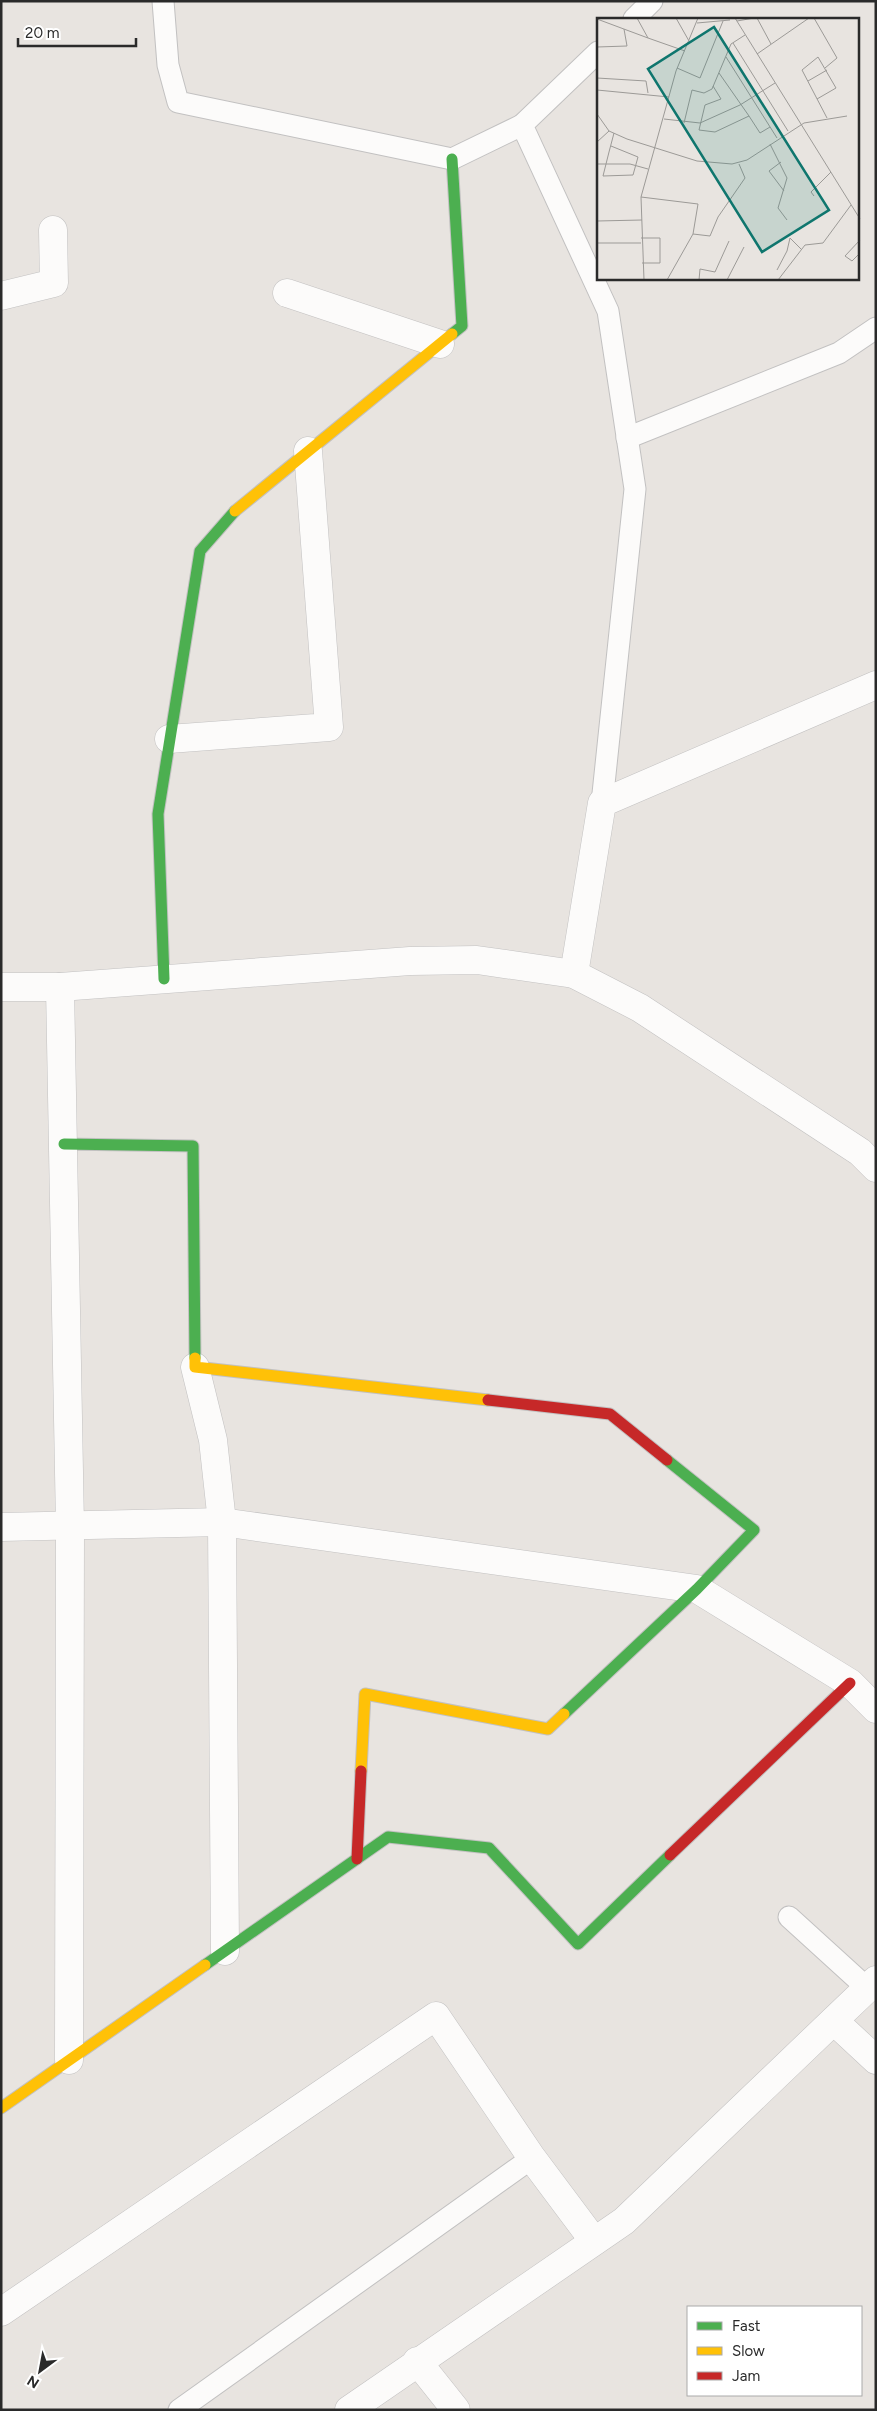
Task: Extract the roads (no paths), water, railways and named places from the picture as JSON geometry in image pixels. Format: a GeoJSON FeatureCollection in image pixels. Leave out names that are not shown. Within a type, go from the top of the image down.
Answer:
{"type":"FeatureCollection","features":[{"type":"Feature","properties":{"kind":"street"},"geometry":{"type":"LineString","coordinates":[[164,980],[158,814],[200,551],[238,509],[462,326],[452,159]]}},
{"type":"Feature","properties":{"kind":"street"},"geometry":{"type":"LineString","coordinates":[[1,296],[54,284],[53,230]]}},
{"type":"Feature","properties":{"kind":"street"},"geometry":{"type":"LineString","coordinates":[[287,293],[440,344]]}},
{"type":"Feature","properties":{"kind":"street"},"geometry":{"type":"LineString","coordinates":[[169,739],[329,727],[308,452]]}},
{"type":"Feature","properties":{"kind":"street"},"geometry":{"type":"LineString","coordinates":[[574,974],[602,803],[876,685]]}},
{"type":"Feature","properties":{"kind":"street"},"geometry":{"type":"LineString","coordinates":[[1,987],[60,987],[410,961],[477,960],[574,974],[648,1014],[860,1152],[876,1168]]}},
{"type":"Feature","properties":{"kind":"street"},"geometry":{"type":"LineString","coordinates":[[60,987],[70,1526],[69,2060]]}},
{"type":"Feature","properties":{"kind":"street"},"geometry":{"type":"LineString","coordinates":[[64,1144],[193,1146],[195,1367],[212,1440],[222,1522],[225,1951]]}},
{"type":"Feature","properties":{"kind":"street"},"geometry":{"type":"LineString","coordinates":[[195,1367],[610,1414],[754,1530],[697,1589],[548,1729],[364,1694],[357,1859]]}},
{"type":"Feature","properties":{"kind":"street"},"geometry":{"type":"LineString","coordinates":[[1,1527],[222,1522],[697,1589],[850,1683],[876,1709]]}},
{"type":"Feature","properties":{"kind":"street"},"geometry":{"type":"LineString","coordinates":[[1,2108],[388,1837],[490,1848],[578,1944],[850,1683]]}},
{"type":"Feature","properties":{"kind":"street"},"geometry":{"type":"LineString","coordinates":[[349,2410],[624,2221],[834,2022],[871,1984]]}},
{"type":"Feature","properties":{"kind":"street"},"geometry":{"type":"LineString","coordinates":[[1,2312],[436,2016],[532,2158],[594,2241]]}},
{"type":"Feature","properties":{"kind":"street"},"geometry":{"type":"LineString","coordinates":[[834,2022],[876,2060]]}},
{"type":"Feature","properties":{"kind":"street"},"geometry":{"type":"LineString","coordinates":[[418,2361],[456,2410]]}},
{"type":"Feature","properties":{"kind":"lane"},"geometry":{"type":"LineString","coordinates":[[163,1],[168,65],[178,102],[452,159],[522,125],[597,53]]}},
{"type":"Feature","properties":{"kind":"lane"},"geometry":{"type":"LineString","coordinates":[[635,18],[652,1]]}},
{"type":"Feature","properties":{"kind":"lane"},"geometry":{"type":"LineString","coordinates":[[522,125],[608,312],[635,489],[602,803]]}},
{"type":"Feature","properties":{"kind":"lane"},"geometry":{"type":"LineString","coordinates":[[628,438],[838,353],[876,328]]}},
{"type":"Feature","properties":{"kind":"lane"},"geometry":{"type":"LineString","coordinates":[[789,1917],[871,1984]]}},
{"type":"Feature","properties":{"kind":"lane"},"geometry":{"type":"LineString","coordinates":[[178,2410],[532,2158]]}}]}
